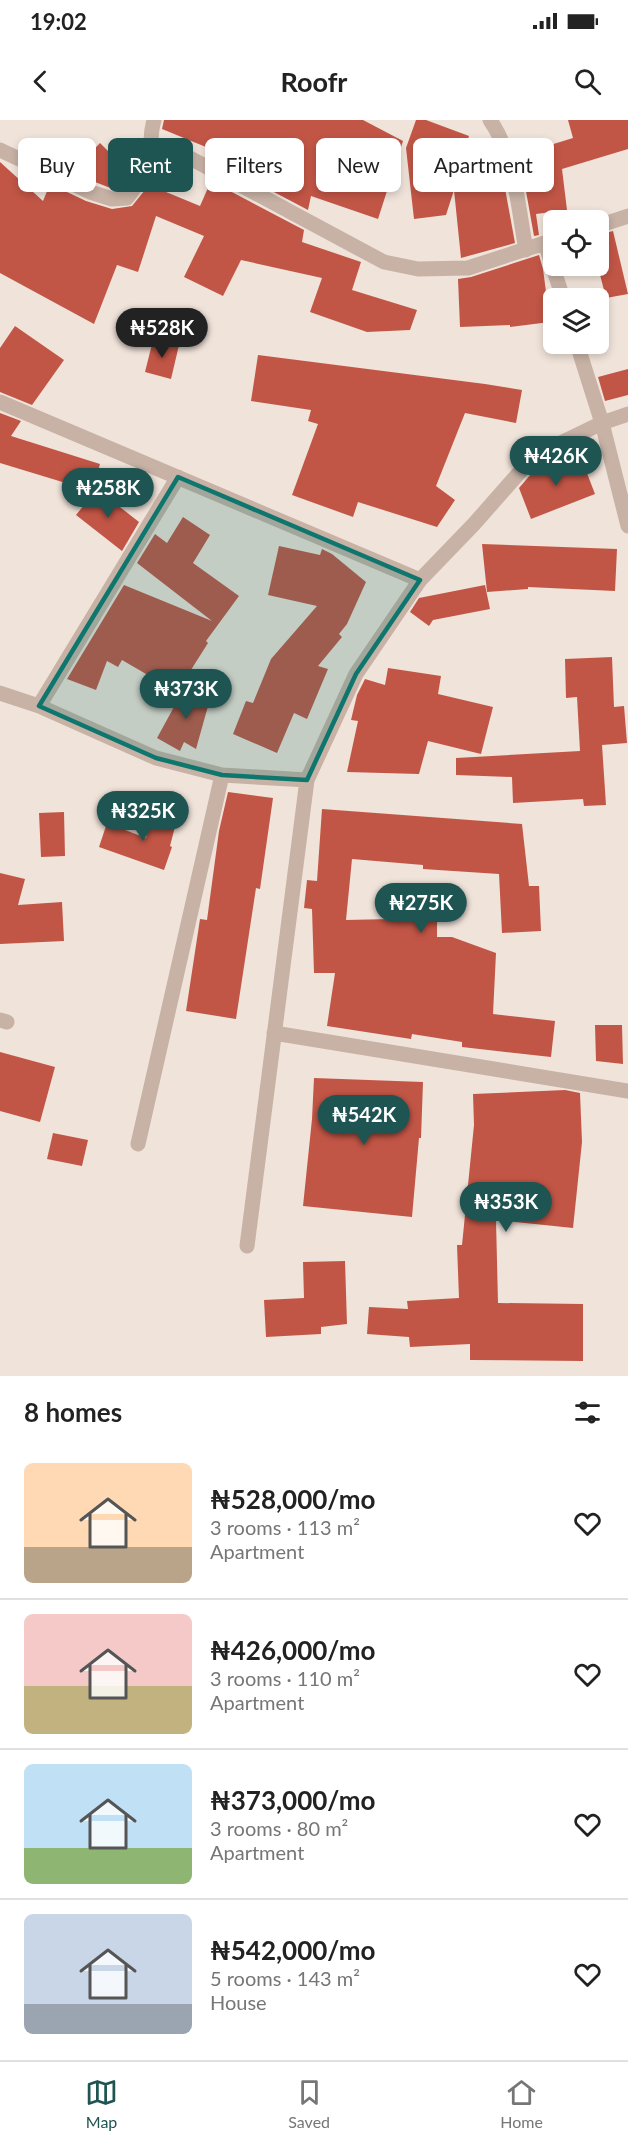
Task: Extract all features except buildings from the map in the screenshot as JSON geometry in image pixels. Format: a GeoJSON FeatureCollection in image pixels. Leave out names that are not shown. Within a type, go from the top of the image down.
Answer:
{"type":"FeatureCollection","features":[{"type":"Feature","properties":{"kind":"street"},"geometry":{"type":"LineString","coordinates":[[151,138],[154,120]]}},
{"type":"Feature","properties":{"kind":"street"},"geometry":{"type":"LineString","coordinates":[[490,120],[498,131],[512,171],[526,250]]}},
{"type":"Feature","properties":{"kind":"street"},"geometry":{"type":"LineString","coordinates":[[0,150],[90,192],[112,199],[128,198],[132,192]]}},
{"type":"Feature","properties":{"kind":"street"},"geometry":{"type":"LineString","coordinates":[[193,160],[384,262],[417,269],[468,268],[543,244]]}},
{"type":"Feature","properties":{"kind":"street"},"geometry":{"type":"LineString","coordinates":[[609,222],[628,216]]}},
{"type":"Feature","properties":{"kind":"street"},"geometry":{"type":"LineString","coordinates":[[580,354],[602,423],[628,526]]}},
{"type":"Feature","properties":{"kind":"street"},"geometry":{"type":"LineString","coordinates":[[0,402],[420,580]]}},
{"type":"Feature","properties":{"kind":"street"},"geometry":{"type":"LineString","coordinates":[[247,1246],[307,780],[356,674],[420,580],[474,524],[534,456],[602,423],[628,414]]}},
{"type":"Feature","properties":{"kind":"street"},"geometry":{"type":"LineString","coordinates":[[39,706],[178,477]]}},
{"type":"Feature","properties":{"kind":"street"},"geometry":{"type":"LineString","coordinates":[[0,693],[39,706],[156,758],[222,775],[307,780]]}},
{"type":"Feature","properties":{"kind":"street"},"geometry":{"type":"LineString","coordinates":[[138,1144],[222,775]]}},
{"type":"Feature","properties":{"kind":"street"},"geometry":{"type":"LineString","coordinates":[[274,1033],[628,1091]]}},
{"type":"Feature","properties":{"kind":"highlighted area"},"geometry":{"type":"Polygon","coordinates":[[[178,477],[420,580],[356,674],[307,780],[222,775],[156,758],[39,706],[178,477]]]}}]}
